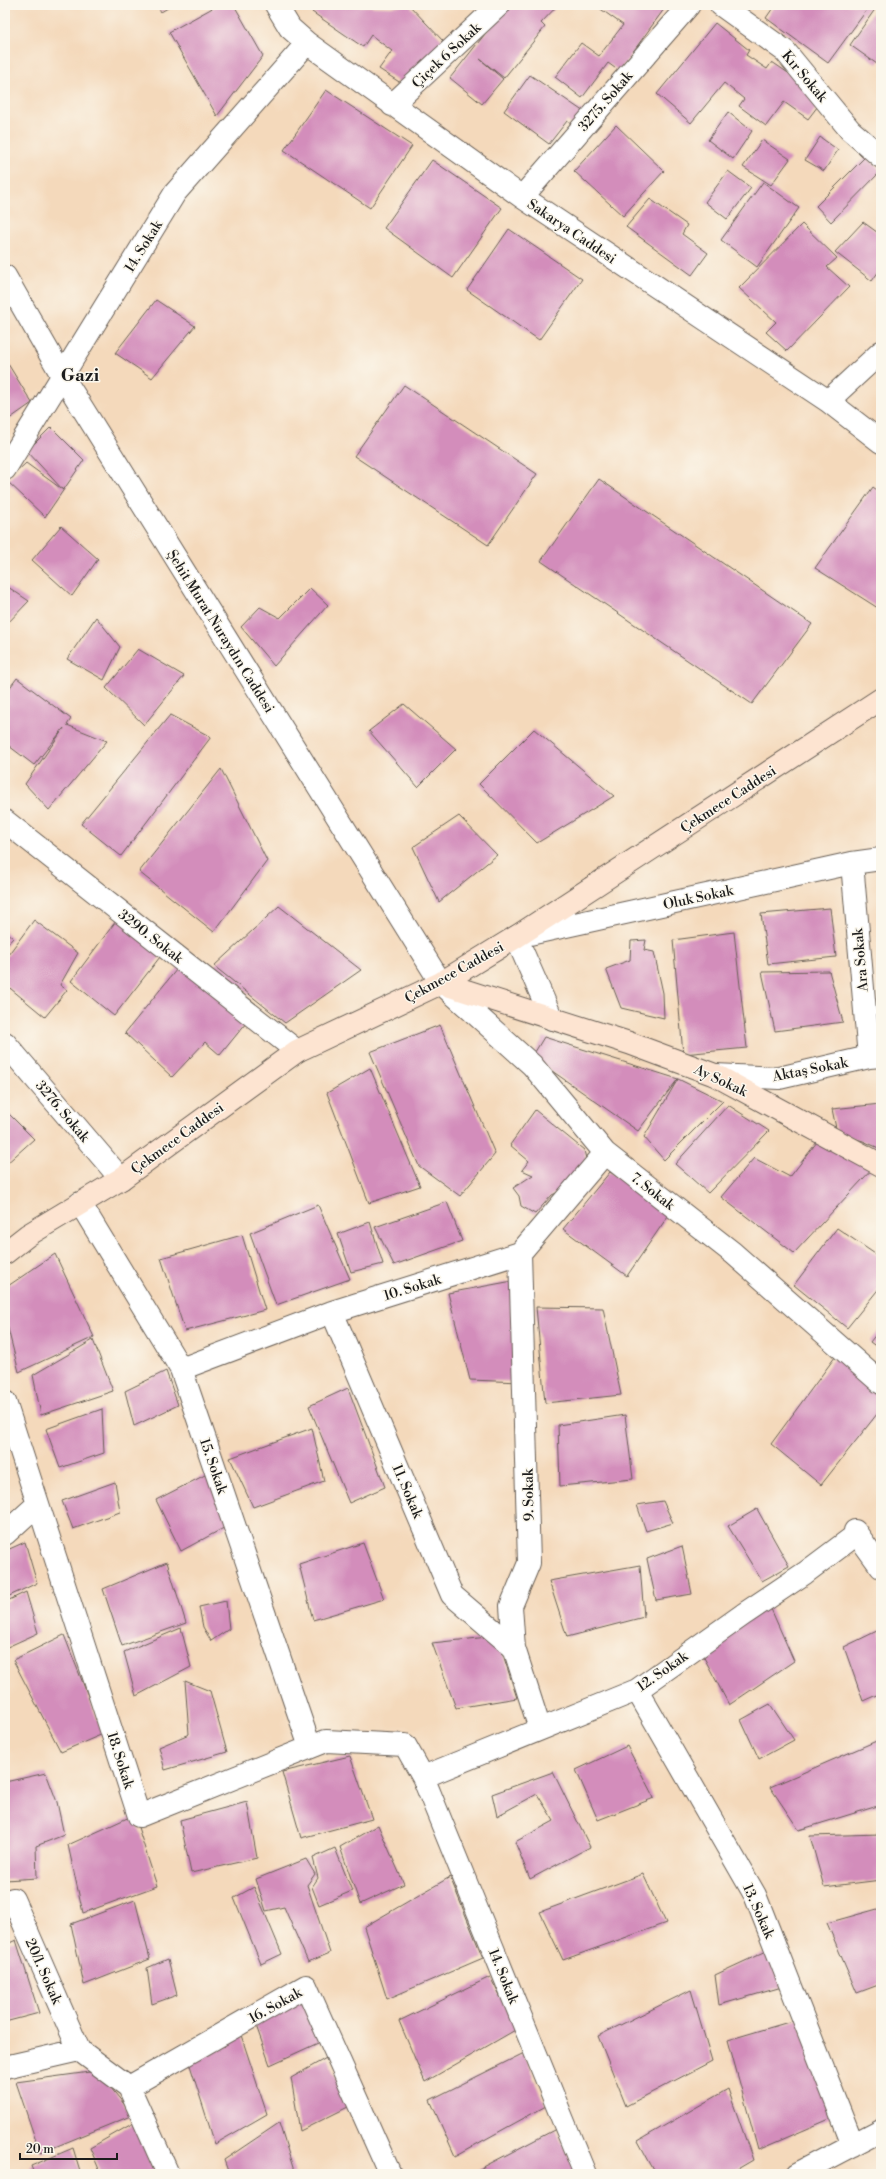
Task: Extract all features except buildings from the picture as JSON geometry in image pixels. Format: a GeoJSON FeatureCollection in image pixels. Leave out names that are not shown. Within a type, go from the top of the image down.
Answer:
{"type":"FeatureCollection","features":[{"type":"Feature","properties":{"kind":"main road","name":"Çekmece Caddesi"},"geometry":{"type":"LineString","coordinates":[[5,1253],[28,1235],[121,1179],[297,1051],[441,983],[516,938],[881,700]]}},
{"type":"Feature","properties":{"kind":"main road","name":"Ay Sokak"},"geometry":{"type":"LineString","coordinates":[[441,983],[629,1043],[715,1075],[881,1165]]}},
{"type":"Feature","properties":{"kind":"street","name":"Sakarya Caddesi"},"geometry":{"type":"LineString","coordinates":[[276,5],[290,28],[307,43],[392,105],[522,197],[828,401],[881,442]]}},
{"type":"Feature","properties":{"kind":"street","name":"Çiçek 6 Sokak"},"geometry":{"type":"LineString","coordinates":[[392,105],[500,5]]}},
{"type":"Feature","properties":{"kind":"street","name":"3275. Sokak"},"geometry":{"type":"LineString","coordinates":[[522,197],[689,5]]}},
{"type":"Feature","properties":{"kind":"street","name":"Kır Sokak"},"geometry":{"type":"LineString","coordinates":[[721,5],[785,51],[850,130],[881,157]]}},
{"type":"Feature","properties":{"kind":"street","name":"14. Sokak"},"geometry":{"type":"LineString","coordinates":[[5,469],[176,193],[307,43]]}},
{"type":"Feature","properties":{"kind":"street","name":"Şehit Murat Nuraydın Caddesi"},"geometry":{"type":"LineString","coordinates":[[5,276],[63,377],[441,983]]}},
{"type":"Feature","properties":{"kind":"street"},"geometry":{"type":"LineString","coordinates":[[828,401],[881,352]]}},
{"type":"Feature","properties":{"kind":"street","name":"3290. Sokak"},"geometry":{"type":"LineString","coordinates":[[5,821],[297,1051]]}},
{"type":"Feature","properties":{"kind":"street","name":"Oluk Sokak"},"geometry":{"type":"LineString","coordinates":[[516,938],[852,863],[881,859]]}},
{"type":"Feature","properties":{"kind":"street","name":"Ara Sokak"},"geometry":{"type":"LineString","coordinates":[[852,863],[875,1056]]}},
{"type":"Feature","properties":{"kind":"street"},"geometry":{"type":"LineString","coordinates":[[516,938],[552,1019]]}},
{"type":"Feature","properties":{"kind":"street","name":"7. Sokak"},"geometry":{"type":"LineString","coordinates":[[441,983],[532,1065],[605,1153],[733,1253],[881,1383]]}},
{"type":"Feature","properties":{"kind":"street","name":"3276. Sokak"},"geometry":{"type":"LineString","coordinates":[[5,1043],[121,1179]]}},
{"type":"Feature","properties":{"kind":"street","name":"Aktaş Sokak"},"geometry":{"type":"LineString","coordinates":[[715,1075],[779,1078],[875,1056]]}},
{"type":"Feature","properties":{"kind":"street"},"geometry":{"type":"LineString","coordinates":[[520,1253],[605,1153]]}},
{"type":"Feature","properties":{"kind":"street","name":"15. Sokak"},"geometry":{"type":"LineString","coordinates":[[80,1204],[181,1369],[310,1747]]}},
{"type":"Feature","properties":{"kind":"street","name":"10. Sokak"},"geometry":{"type":"LineString","coordinates":[[181,1369],[332,1312],[520,1253]]}},
{"type":"Feature","properties":{"kind":"street","name":"9. Sokak"},"geometry":{"type":"LineString","coordinates":[[520,1253],[529,1563],[511,1606],[514,1648],[540,1729]]}},
{"type":"Feature","properties":{"kind":"street","name":"11. Sokak"},"geometry":{"type":"LineString","coordinates":[[332,1312],[452,1595],[514,1648]]}},
{"type":"Feature","properties":{"kind":"street","name":"18. Sokak"},"geometry":{"type":"LineString","coordinates":[[5,1402],[139,1816],[326,1741],[405,1745],[423,1778]]}},
{"type":"Feature","properties":{"kind":"street"},"geometry":{"type":"LineString","coordinates":[[5,1534],[38,1504]]}},
{"type":"Feature","properties":{"kind":"street","name":"12. Sokak"},"geometry":{"type":"LineString","coordinates":[[423,1778],[637,1690],[744,1614],[805,1573],[856,1532],[881,1566]]}},
{"type":"Feature","properties":{"kind":"street","name":"13. Sokak"},"geometry":{"type":"LineString","coordinates":[[637,1690],[754,1895],[853,2145]]}},
{"type":"Feature","properties":{"kind":"street","name":"14. Sokak"},"geometry":{"type":"LineString","coordinates":[[423,1778],[585,2174]]}},
{"type":"Feature","properties":{"kind":"street","name":"20/1. Sokak"},"geometry":{"type":"LineString","coordinates":[[5,1902],[13,1899],[79,2050]]}},
{"type":"Feature","properties":{"kind":"street","name":"16. Sokak"},"geometry":{"type":"LineString","coordinates":[[129,2087],[306,1986],[390,2174]]}},
{"type":"Feature","properties":{"kind":"street"},"geometry":{"type":"LineString","coordinates":[[5,2067],[79,2050],[129,2087],[168,2174]]}},
{"type":"Feature","properties":{"kind":"street"},"geometry":{"type":"LineString","coordinates":[[797,2174],[881,2130]]}},
{"type":"Feature","properties":{"kind":"district","name":"Gazi"},"geometry":{"type":"Point","coordinates":[80,375]}}]}
